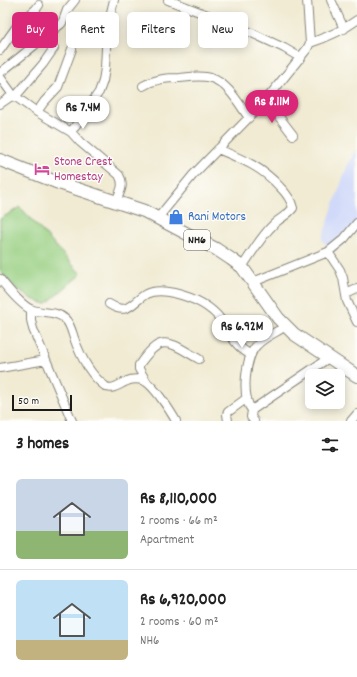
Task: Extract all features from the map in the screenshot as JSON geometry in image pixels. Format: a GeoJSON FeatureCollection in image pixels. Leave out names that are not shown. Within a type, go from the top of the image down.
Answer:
{"type":"FeatureCollection","features":[{"type":"Feature","properties":{"kind":"highway","name":"NH6"},"geometry":{"type":"LineString","coordinates":[[0,160],[56,182],[144,211],[216,249],[242,268],[278,318],[294,334],[357,376]]}},
{"type":"Feature","properties":{"kind":"street"},"geometry":{"type":"LineString","coordinates":[[0,73],[61,24],[67,10],[75,0]]}},
{"type":"Feature","properties":{"kind":"street"},"geometry":{"type":"LineString","coordinates":[[71,132],[93,102],[101,87],[105,68],[107,30],[114,0]]}},
{"type":"Feature","properties":{"kind":"street"},"geometry":{"type":"LineString","coordinates":[[168,0],[239,27],[284,48],[301,58]]}},
{"type":"Feature","properties":{"kind":"street"},"geometry":{"type":"LineString","coordinates":[[157,218],[181,188],[266,100],[301,58],[310,43],[307,0]]}},
{"type":"Feature","properties":{"kind":"street"},"geometry":{"type":"LineString","coordinates":[[333,1],[344,29]]}},
{"type":"Feature","properties":{"kind":"street"},"geometry":{"type":"LineString","coordinates":[[0,50],[17,26],[39,5]]}},
{"type":"Feature","properties":{"kind":"street"},"geometry":{"type":"LineString","coordinates":[[310,43],[329,37],[357,20]]}},
{"type":"Feature","properties":{"kind":"street"},"geometry":{"type":"LineString","coordinates":[[0,104],[14,96],[40,68],[54,48]]}},
{"type":"Feature","properties":{"kind":"street"},"geometry":{"type":"LineString","coordinates":[[37,112],[58,87],[72,49]]}},
{"type":"Feature","properties":{"kind":"street"},"geometry":{"type":"LineString","coordinates":[[144,86],[163,78],[203,76],[212,78],[221,83],[228,90],[249,118]]}},
{"type":"Feature","properties":{"kind":"street"},"geometry":{"type":"LineString","coordinates":[[0,77],[14,96],[37,112],[71,132],[80,142],[119,175],[122,179],[122,187],[116,201]]}},
{"type":"Feature","properties":{"kind":"street"},"geometry":{"type":"LineString","coordinates":[[266,100],[293,135]]}},
{"type":"Feature","properties":{"kind":"street"},"geometry":{"type":"LineString","coordinates":[[218,149],[248,162],[263,171],[280,187],[292,202],[292,208],[289,213],[274,224],[268,231],[242,268]]}},
{"type":"Feature","properties":{"kind":"street"},"geometry":{"type":"LineString","coordinates":[[253,282],[328,252],[344,239],[357,223]]}},
{"type":"Feature","properties":{"kind":"street"},"geometry":{"type":"LineString","coordinates":[[328,252],[340,270],[349,308],[357,322]]}},
{"type":"Feature","properties":{"kind":"street"},"geometry":{"type":"LineString","coordinates":[[0,279],[22,303],[31,309],[59,315],[66,319],[78,348],[93,374],[108,388],[114,388],[130,379],[146,381]]}},
{"type":"Feature","properties":{"kind":"street"},"geometry":{"type":"LineString","coordinates":[[346,294],[357,289]]}},
{"type":"Feature","properties":{"kind":"street"},"geometry":{"type":"LineString","coordinates":[[109,304],[116,308],[126,308],[147,294],[154,292],[169,292],[187,297],[204,304],[216,315],[240,348],[250,355]]}},
{"type":"Feature","properties":{"kind":"street"},"geometry":{"type":"LineString","coordinates":[[31,309],[31,320],[72,421]]}},
{"type":"Feature","properties":{"kind":"street"},"geometry":{"type":"LineString","coordinates":[[252,410],[248,406],[246,371],[250,355],[256,345],[286,326]]}},
{"type":"Feature","properties":{"kind":"street"},"geometry":{"type":"LineString","coordinates":[[176,421],[153,388],[146,381],[139,369],[139,366],[157,346],[162,343],[171,344],[199,358]]}},
{"type":"Feature","properties":{"kind":"street"},"geometry":{"type":"LineString","coordinates":[[254,421],[251,417],[252,410],[330,357]]}},
{"type":"Feature","properties":{"kind":"street"},"geometry":{"type":"LineString","coordinates":[[0,368],[46,360]]}},
{"type":"Feature","properties":{"kind":"street"},"geometry":{"type":"LineString","coordinates":[[228,421],[228,412],[247,398]]}},
{"type":"Feature","properties":{"kind":"street"},"geometry":{"type":"LineString","coordinates":[[351,421],[357,414]]}},
{"type":"Feature","properties":{"kind":"shaded area"},"geometry":{"type":"Polygon","coordinates":[[[357,148],[357,230],[332,254],[322,239],[347,166],[357,148]]]}},
{"type":"Feature","properties":{"kind":"green space"},"geometry":{"type":"Polygon","coordinates":[[[20,207],[81,274],[46,304],[32,299],[20,292],[0,271],[0,219],[20,207]]]}},
{"type":"Feature","properties":{"kind":"place","name":"Stone Crest Homestay"},"geometry":{"type":"Point","coordinates":[42,169]}},
{"type":"Feature","properties":{"kind":"place","name":"Rani Motors"},"geometry":{"type":"Point","coordinates":[176,217]}}]}
